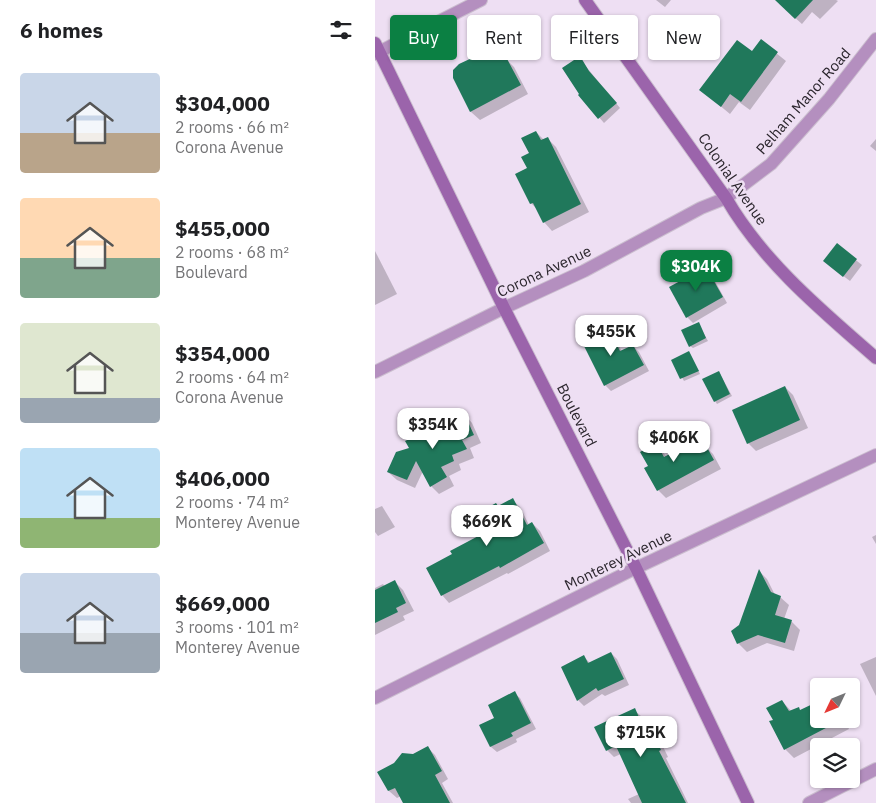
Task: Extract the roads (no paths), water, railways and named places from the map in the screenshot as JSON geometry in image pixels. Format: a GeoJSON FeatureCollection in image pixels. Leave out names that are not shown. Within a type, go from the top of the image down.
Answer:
{"type":"FeatureCollection","features":[{"type":"Feature","properties":{"kind":"street"},"geometry":{"type":"LineString","coordinates":[[377,50],[481,0]]}},
{"type":"Feature","properties":{"kind":"street","name":"Colonial Avenue"},"geometry":{"type":"LineString","coordinates":[[585,0],[726,198],[740,222],[803,293],[876,358]]}},
{"type":"Feature","properties":{"kind":"street","name":"Pelham Manor Road"},"geometry":{"type":"LineString","coordinates":[[726,198],[771,164],[829,99],[876,39]]}},
{"type":"Feature","properties":{"kind":"street","name":"Boulevard"},"geometry":{"type":"LineString","coordinates":[[377,50],[504,308],[636,568],[748,803]]}},
{"type":"Feature","properties":{"kind":"street","name":"Corona Avenue"},"geometry":{"type":"LineString","coordinates":[[375,372],[584,271],[701,208],[726,198]]}},
{"type":"Feature","properties":{"kind":"street","name":"Monterey Avenue"},"geometry":{"type":"LineString","coordinates":[[375,698],[636,568],[876,455]]}},
{"type":"Feature","properties":{"kind":"street"},"geometry":{"type":"LineString","coordinates":[[809,803],[876,770]]}}]}
